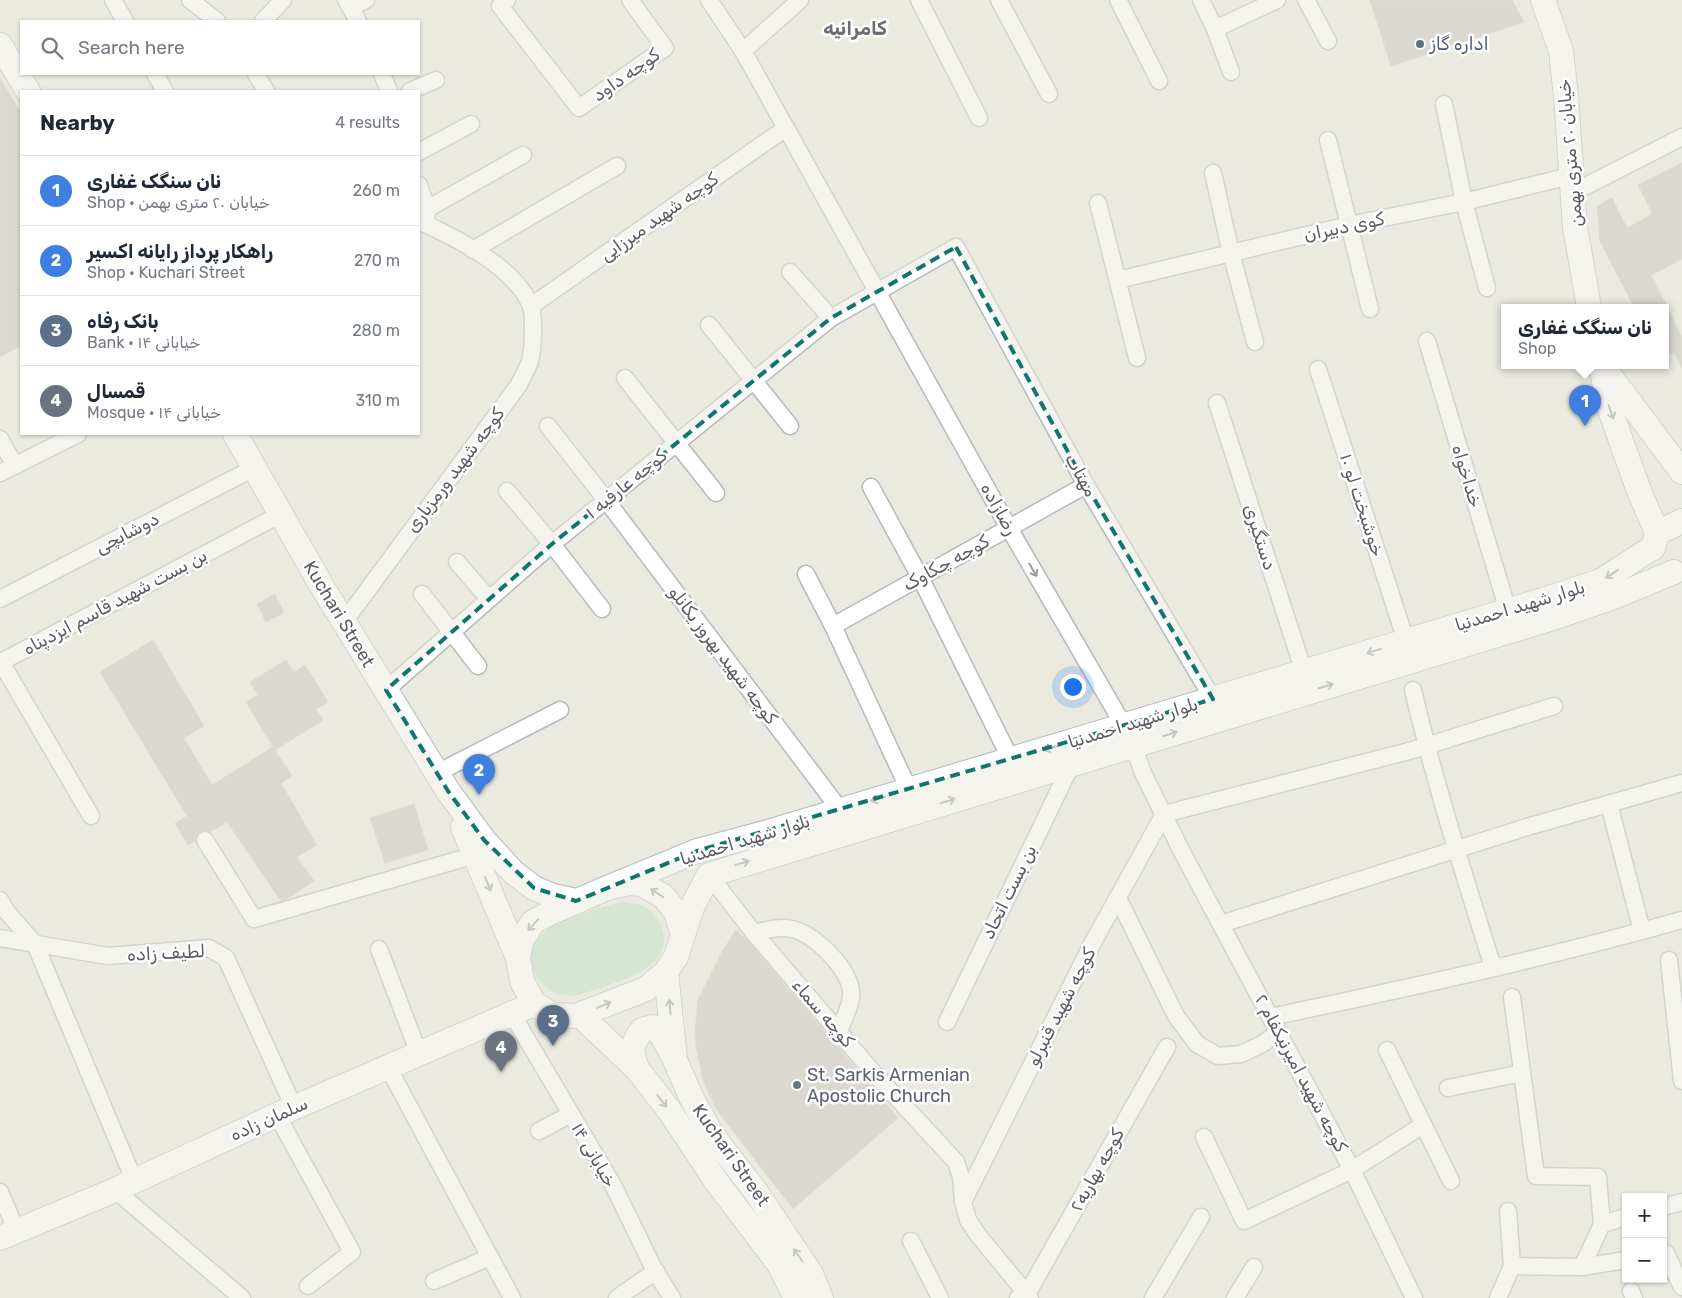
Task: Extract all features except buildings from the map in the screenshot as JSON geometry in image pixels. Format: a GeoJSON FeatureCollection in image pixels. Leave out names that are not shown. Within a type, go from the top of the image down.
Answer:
{"type":"FeatureCollection","features":[{"type":"Feature","properties":{"kind":"main road","name":"خیابان ۲۰ متری بهمن"},"geometry":{"type":"LineString","coordinates":[[1543,0],[1561,51],[1566,96],[1574,226],[1588,304]]}},
{"type":"Feature","properties":{"kind":"main road"},"geometry":{"type":"LineString","coordinates":[[0,45],[27,90]]}},
{"type":"Feature","properties":{"kind":"main road"},"geometry":{"type":"LineString","coordinates":[[1602,369],[1609,407],[1655,540],[1655,556],[1663,568],[1678,570]]}},
{"type":"Feature","properties":{"kind":"main road"},"geometry":{"type":"LineString","coordinates":[[1604,369],[1682,472]]}},
{"type":"Feature","properties":{"kind":"main road","name":"Kuchari Street"},"geometry":{"type":"LineString","coordinates":[[236,435],[344,622],[442,782],[484,840],[513,872],[534,888],[553,896],[576,901]]}},
{"type":"Feature","properties":{"kind":"main road","name":"بلوار شهید احمدنیا"},"geometry":{"type":"LineString","coordinates":[[683,935],[693,905],[708,875],[1072,763],[1128,735],[1213,699],[1508,611],[1601,581],[1682,521]]}},
{"type":"Feature","properties":{"kind":"main road","name":"بلوار شهید احمدنیا"},"geometry":{"type":"LineString","coordinates":[[607,888],[696,851],[841,811],[1010,760],[1128,735],[1554,618],[1614,597],[1678,570]]}},
{"type":"Feature","properties":{"kind":"main road","name":"Kuchari Street"},"geometry":{"type":"LineString","coordinates":[[442,782],[518,958]]}},
{"type":"Feature","properties":{"kind":"main road"},"geometry":{"type":"LineString","coordinates":[[696,851],[683,863],[683,871],[687,876],[695,878],[708,875]]}},
{"type":"Feature","properties":{"kind":"main road"},"geometry":{"type":"LineString","coordinates":[[629,883],[642,884],[663,896],[676,912],[683,935],[676,957],[666,972],[646,988],[580,1015],[553,1015],[534,1004],[522,981],[518,958],[522,941],[533,922],[607,888],[629,883]]}},
{"type":"Feature","properties":{"kind":"main road","name":"Kuchari Street"},"geometry":{"type":"LineString","coordinates":[[666,972],[675,1060],[692,1100],[713,1136],[756,1192],[800,1257],[811,1274],[821,1298]]}},
{"type":"Feature","properties":{"kind":"main road","name":"سلمان زاده"},"geometry":{"type":"LineString","coordinates":[[5,1237],[286,1111],[534,1004]]}},
{"type":"Feature","properties":{"kind":"main road","name":"Kuchari Street"},"geometry":{"type":"LineString","coordinates":[[580,1015],[637,1069],[669,1110],[716,1181],[779,1264],[796,1298]]}},
{"type":"Feature","properties":{"kind":"main road"},"geometry":{"type":"LineString","coordinates":[[637,1069],[632,1052],[634,1040],[642,1030],[653,1027],[661,1034],[675,1060]]}},
{"type":"Feature","properties":{"kind":"street"},"geometry":{"type":"LineString","coordinates":[[113,0],[124,20]]}},
{"type":"Feature","properties":{"kind":"street"},"geometry":{"type":"LineString","coordinates":[[264,20],[283,0]]}},
{"type":"Feature","properties":{"kind":"street"},"geometry":{"type":"LineString","coordinates":[[352,10],[366,0]]}},
{"type":"Feature","properties":{"kind":"street","name":"کوچه داود"},"geometry":{"type":"LineString","coordinates":[[507,0],[500,6],[579,108],[665,48],[630,0]]}},
{"type":"Feature","properties":{"kind":"street","name":"رضازاده"},"geometry":{"type":"LineString","coordinates":[[709,0],[743,51],[1009,528],[1128,735],[1143,773],[1164,814]]}},
{"type":"Feature","properties":{"kind":"street"},"geometry":{"type":"LineString","coordinates":[[743,51],[800,0]]}},
{"type":"Feature","properties":{"kind":"street"},"geometry":{"type":"LineString","coordinates":[[919,0],[979,118]]}},
{"type":"Feature","properties":{"kind":"street"},"geometry":{"type":"LineString","coordinates":[[999,0],[1049,94]]}},
{"type":"Feature","properties":{"kind":"street"},"geometry":{"type":"LineString","coordinates":[[1118,0],[1159,81]]}},
{"type":"Feature","properties":{"kind":"street"},"geometry":{"type":"LineString","coordinates":[[1201,0],[1232,72]]}},
{"type":"Feature","properties":{"kind":"street"},"geometry":{"type":"LineString","coordinates":[[1215,29],[1277,0]]}},
{"type":"Feature","properties":{"kind":"street"},"geometry":{"type":"LineString","coordinates":[[1306,0],[1328,41]]}},
{"type":"Feature","properties":{"kind":"street"},"geometry":{"type":"LineString","coordinates":[[193,1],[215,20]]}},
{"type":"Feature","properties":{"kind":"street"},"geometry":{"type":"LineString","coordinates":[[156,75],[163,90]]}},
{"type":"Feature","properties":{"kind":"street"},"geometry":{"type":"LineString","coordinates":[[257,75],[265,90]]}},
{"type":"Feature","properties":{"kind":"street"},"geometry":{"type":"LineString","coordinates":[[382,75],[389,90]]}},
{"type":"Feature","properties":{"kind":"street"},"geometry":{"type":"LineString","coordinates":[[412,90],[436,80]]}},
{"type":"Feature","properties":{"kind":"street"},"geometry":{"type":"LineString","coordinates":[[1444,104],[1464,202],[1487,288]]}},
{"type":"Feature","properties":{"kind":"street"},"geometry":{"type":"LineString","coordinates":[[420,151],[471,124]]}},
{"type":"Feature","properties":{"kind":"street","name":"کوچه شهید میرزایی"},"geometry":{"type":"LineString","coordinates":[[532,306],[786,128]]}},
{"type":"Feature","properties":{"kind":"street"},"geometry":{"type":"LineString","coordinates":[[1328,140],[1370,309]]}},
{"type":"Feature","properties":{"kind":"street","name":"کوی دبیران"},"geometry":{"type":"LineString","coordinates":[[1118,280],[1349,225],[1464,202],[1571,184],[1680,142]]}},
{"type":"Feature","properties":{"kind":"street"},"geometry":{"type":"LineString","coordinates":[[424,218],[523,155]]}},
{"type":"Feature","properties":{"kind":"street"},"geometry":{"type":"LineString","coordinates":[[473,250],[617,166]]}},
{"type":"Feature","properties":{"kind":"street"},"geometry":{"type":"LineString","coordinates":[[1213,173],[1255,342]]}},
{"type":"Feature","properties":{"kind":"street"},"geometry":{"type":"LineString","coordinates":[[420,192],[424,218],[497,265],[520,287],[532,306]]}},
{"type":"Feature","properties":{"kind":"street"},"geometry":{"type":"LineString","coordinates":[[1098,203],[1137,358]]}},
{"type":"Feature","properties":{"kind":"street","name":"کوچه عارفیه ۱"},"geometry":{"type":"LineString","coordinates":[[386,690],[552,544],[831,318],[956,247]]}},
{"type":"Feature","properties":{"kind":"street","name":"مهتاب"},"geometry":{"type":"LineString","coordinates":[[956,247],[1086,485],[1213,699]]}},
{"type":"Feature","properties":{"kind":"street"},"geometry":{"type":"LineString","coordinates":[[790,272],[831,318]]}},
{"type":"Feature","properties":{"kind":"street","name":"کوچه شهید ورمزیاری"},"geometry":{"type":"LineString","coordinates":[[344,622],[518,386],[530,360],[533,336],[532,306]]}},
{"type":"Feature","properties":{"kind":"street"},"geometry":{"type":"LineString","coordinates":[[709,325],[790,426]]}},
{"type":"Feature","properties":{"kind":"street","name":"خداخواه"},"geometry":{"type":"LineString","coordinates":[[1427,341],[1508,611]]}},
{"type":"Feature","properties":{"kind":"street","name":"خوشبخت لو ۱۰"},"geometry":{"type":"LineString","coordinates":[[1318,369],[1406,641]]}},
{"type":"Feature","properties":{"kind":"street"},"geometry":{"type":"LineString","coordinates":[[625,378],[675,444],[716,493]]}},
{"type":"Feature","properties":{"kind":"street","name":"دستگیری"},"geometry":{"type":"LineString","coordinates":[[1217,402],[1304,672]]}},
{"type":"Feature","properties":{"kind":"street","name":"کوچه شهید بهروز یکانلو"},"geometry":{"type":"LineString","coordinates":[[548,426],[841,811]]}},
{"type":"Feature","properties":{"kind":"street"},"geometry":{"type":"LineString","coordinates":[[0,473],[76,435]]}},
{"type":"Feature","properties":{"kind":"street"},"geometry":{"type":"LineString","coordinates":[[0,439],[15,466]]}},
{"type":"Feature","properties":{"kind":"street","name":"دوشابچی"},"geometry":{"type":"LineString","coordinates":[[0,599],[254,468]]}},
{"type":"Feature","properties":{"kind":"street","name":"کوچه چکاوک"},"geometry":{"type":"LineString","coordinates":[[833,626],[1086,485]]}},
{"type":"Feature","properties":{"kind":"street"},"geometry":{"type":"LineString","coordinates":[[871,487],[920,577],[1010,760]]}},
{"type":"Feature","properties":{"kind":"street"},"geometry":{"type":"LineString","coordinates":[[507,491],[552,544],[602,608]]}},
{"type":"Feature","properties":{"kind":"street","name":"بن بست شهید قاسم ایزدپناه"},"geometry":{"type":"LineString","coordinates":[[91,816],[1,662],[280,514]]}},
{"type":"Feature","properties":{"kind":"street"},"geometry":{"type":"LineString","coordinates":[[457,562],[489,600]]}},
{"type":"Feature","properties":{"kind":"street"},"geometry":{"type":"LineString","coordinates":[[806,574],[833,626],[909,790]]}},
{"type":"Feature","properties":{"kind":"street"},"geometry":{"type":"LineString","coordinates":[[422,594],[478,666]]}},
{"type":"Feature","properties":{"kind":"street"},"geometry":{"type":"LineString","coordinates":[[1413,690],[1426,745],[1456,850],[1493,967]]}},
{"type":"Feature","properties":{"kind":"street"},"geometry":{"type":"LineString","coordinates":[[1164,814],[1413,750],[1554,706]]}},
{"type":"Feature","properties":{"kind":"street"},"geometry":{"type":"LineString","coordinates":[[442,782],[560,710]]}},
{"type":"Feature","properties":{"kind":"street","name":"بن بست اتحاد"},"geometry":{"type":"LineString","coordinates":[[947,1022],[1072,763]]}},
{"type":"Feature","properties":{"kind":"street"},"geometry":{"type":"LineString","coordinates":[[1220,924],[1456,850],[1682,783]]}},
{"type":"Feature","properties":{"kind":"street"},"geometry":{"type":"LineString","coordinates":[[1609,804],[1642,932]]}},
{"type":"Feature","properties":{"kind":"street","name":"کوچه شهید امیرنیکفام ۲"},"geometry":{"type":"LineString","coordinates":[[1164,814],[1220,924],[1352,1170],[1414,1298]]}},
{"type":"Feature","properties":{"kind":"street","name":"کوچه شهید قنبرلو"},"geometry":{"type":"LineString","coordinates":[[963,1202],[1092,944],[1164,814]]}},
{"type":"Feature","properties":{"kind":"street"},"geometry":{"type":"LineString","coordinates":[[205,840],[254,919],[475,855]]}},
{"type":"Feature","properties":{"kind":"street","name":"کوچه سماء"},"geometry":{"type":"LineString","coordinates":[[708,875],[754,933],[873,1072],[956,1162],[961,1177],[963,1202],[968,1220],[1025,1297]]}},
{"type":"Feature","properties":{"kind":"street"},"geometry":{"type":"LineString","coordinates":[[1118,898],[1176,1016],[1196,1044],[1218,1056],[1241,1054],[1262,1044],[1279,1032]]}},
{"type":"Feature","properties":{"kind":"street"},"geometry":{"type":"LineString","coordinates":[[0,900],[7,912],[35,944],[124,1185],[242,1298]]}},
{"type":"Feature","properties":{"kind":"street"},"geometry":{"type":"LineString","coordinates":[[1271,1017],[1642,932],[1682,920]]}},
{"type":"Feature","properties":{"kind":"street"},"geometry":{"type":"LineString","coordinates":[[754,933],[776,928],[793,929],[818,943],[843,970],[851,991],[846,1014],[839,1031]]}},
{"type":"Feature","properties":{"kind":"street","name":"لطیف زاده"},"geometry":{"type":"LineString","coordinates":[[0,938],[108,956],[209,948],[226,958],[286,1111],[352,1252],[308,1286]]}},
{"type":"Feature","properties":{"kind":"street"},"geometry":{"type":"LineString","coordinates":[[379,949],[419,1054]]}},
{"type":"Feature","properties":{"kind":"street"},"geometry":{"type":"LineString","coordinates":[[1669,960],[1682,1082]]}},
{"type":"Feature","properties":{"kind":"street"},"geometry":{"type":"LineString","coordinates":[[1512,998],[1536,1176],[1598,1177],[1602,1224],[1582,1267]]}},
{"type":"Feature","properties":{"kind":"street","name":"خیابانی ۱۴"},"geometry":{"type":"LineString","coordinates":[[512,1014],[613,1186],[656,1271],[672,1298]]}},
{"type":"Feature","properties":{"kind":"street","name":"کوچه بهاریه۲"},"geometry":{"type":"LineString","coordinates":[[1025,1297],[1168,1047]]}},
{"type":"Feature","properties":{"kind":"street"},"geometry":{"type":"LineString","coordinates":[[1387,1050],[1451,1181]]}},
{"type":"Feature","properties":{"kind":"street"},"geometry":{"type":"LineString","coordinates":[[388,1067],[512,1298]]}},
{"type":"Feature","properties":{"kind":"street"},"geometry":{"type":"LineString","coordinates":[[1448,1088],[1522,1073]]}},
{"type":"Feature","properties":{"kind":"street"},"geometry":{"type":"LineString","coordinates":[[539,1132],[571,1114]]}},
{"type":"Feature","properties":{"kind":"street"},"geometry":{"type":"LineString","coordinates":[[1204,1137],[1244,1221],[1352,1170],[1423,1125]]}},
{"type":"Feature","properties":{"kind":"street"},"geometry":{"type":"LineString","coordinates":[[0,1192],[5,1237]]}},
{"type":"Feature","properties":{"kind":"street"},"geometry":{"type":"LineString","coordinates":[[1667,1206],[1682,1202]]}},
{"type":"Feature","properties":{"kind":"street"},"geometry":{"type":"LineString","coordinates":[[1498,1298],[1512,1266],[1508,1211]]}},
{"type":"Feature","properties":{"kind":"street"},"geometry":{"type":"LineString","coordinates":[[1153,1298],[1201,1217]]}},
{"type":"Feature","properties":{"kind":"street"},"geometry":{"type":"LineString","coordinates":[[1602,1224],[1622,1218]]}},
{"type":"Feature","properties":{"kind":"street"},"geometry":{"type":"LineString","coordinates":[[911,1241],[940,1298]]}},
{"type":"Feature","properties":{"kind":"street"},"geometry":{"type":"LineString","coordinates":[[1667,1255],[1682,1287]]}},
{"type":"Feature","properties":{"kind":"street"},"geometry":{"type":"LineString","coordinates":[[434,1281],[490,1257]]}},
{"type":"Feature","properties":{"kind":"street"},"geometry":{"type":"LineString","coordinates":[[1512,1266],[1582,1267],[1622,1261]]}},
{"type":"Feature","properties":{"kind":"street"},"geometry":{"type":"LineString","coordinates":[[1235,1298],[1254,1266]]}},
{"type":"Feature","properties":{"kind":"street"},"geometry":{"type":"LineString","coordinates":[[617,1298],[656,1271]]}},
{"type":"Feature","properties":{"kind":"highlighted area"},"geometry":{"type":"Polygon","coordinates":[[[956,247],[1086,485],[1213,699],[697,851],[576,901],[534,888],[484,840],[448,791],[386,690],[552,544],[831,318],[956,247]]]}},
{"type":"Feature","properties":{"kind":"green space"},"geometry":{"type":"Polygon","coordinates":[[[623,902],[643,906],[655,915],[658,920],[664,936],[662,950],[655,961],[643,970],[613,984],[585,993],[571,996],[559,994],[547,988],[533,970],[531,958],[534,946],[542,934],[568,919],[592,910],[623,902]]]}},
{"type":"Feature","properties":{"kind":"place","name":"اداره گاز"},"geometry":{"type":"Point","coordinates":[1420,44]}},
{"type":"Feature","properties":{"kind":"place","name":"نان سنگک غفاری"},"geometry":{"type":"Point","coordinates":[1585,426]}},
{"type":"Feature","properties":{"kind":"place","name":"راهکار پرداز رایانه اکسیر"},"geometry":{"type":"Point","coordinates":[479,795]}},
{"type":"Feature","properties":{"kind":"place","name":"بانک رفاه"},"geometry":{"type":"Point","coordinates":[553,1046]}},
{"type":"Feature","properties":{"kind":"place","name":"قمسال"},"geometry":{"type":"Point","coordinates":[501,1072]}},
{"type":"Feature","properties":{"kind":"place","name":"St. Sarkis Armenian Apostolic Church"},"geometry":{"type":"Point","coordinates":[797,1085]}},
{"type":"Feature","properties":{"kind":"district","name":"کامرانیه"},"geometry":{"type":"Point","coordinates":[855,28]}}]}
